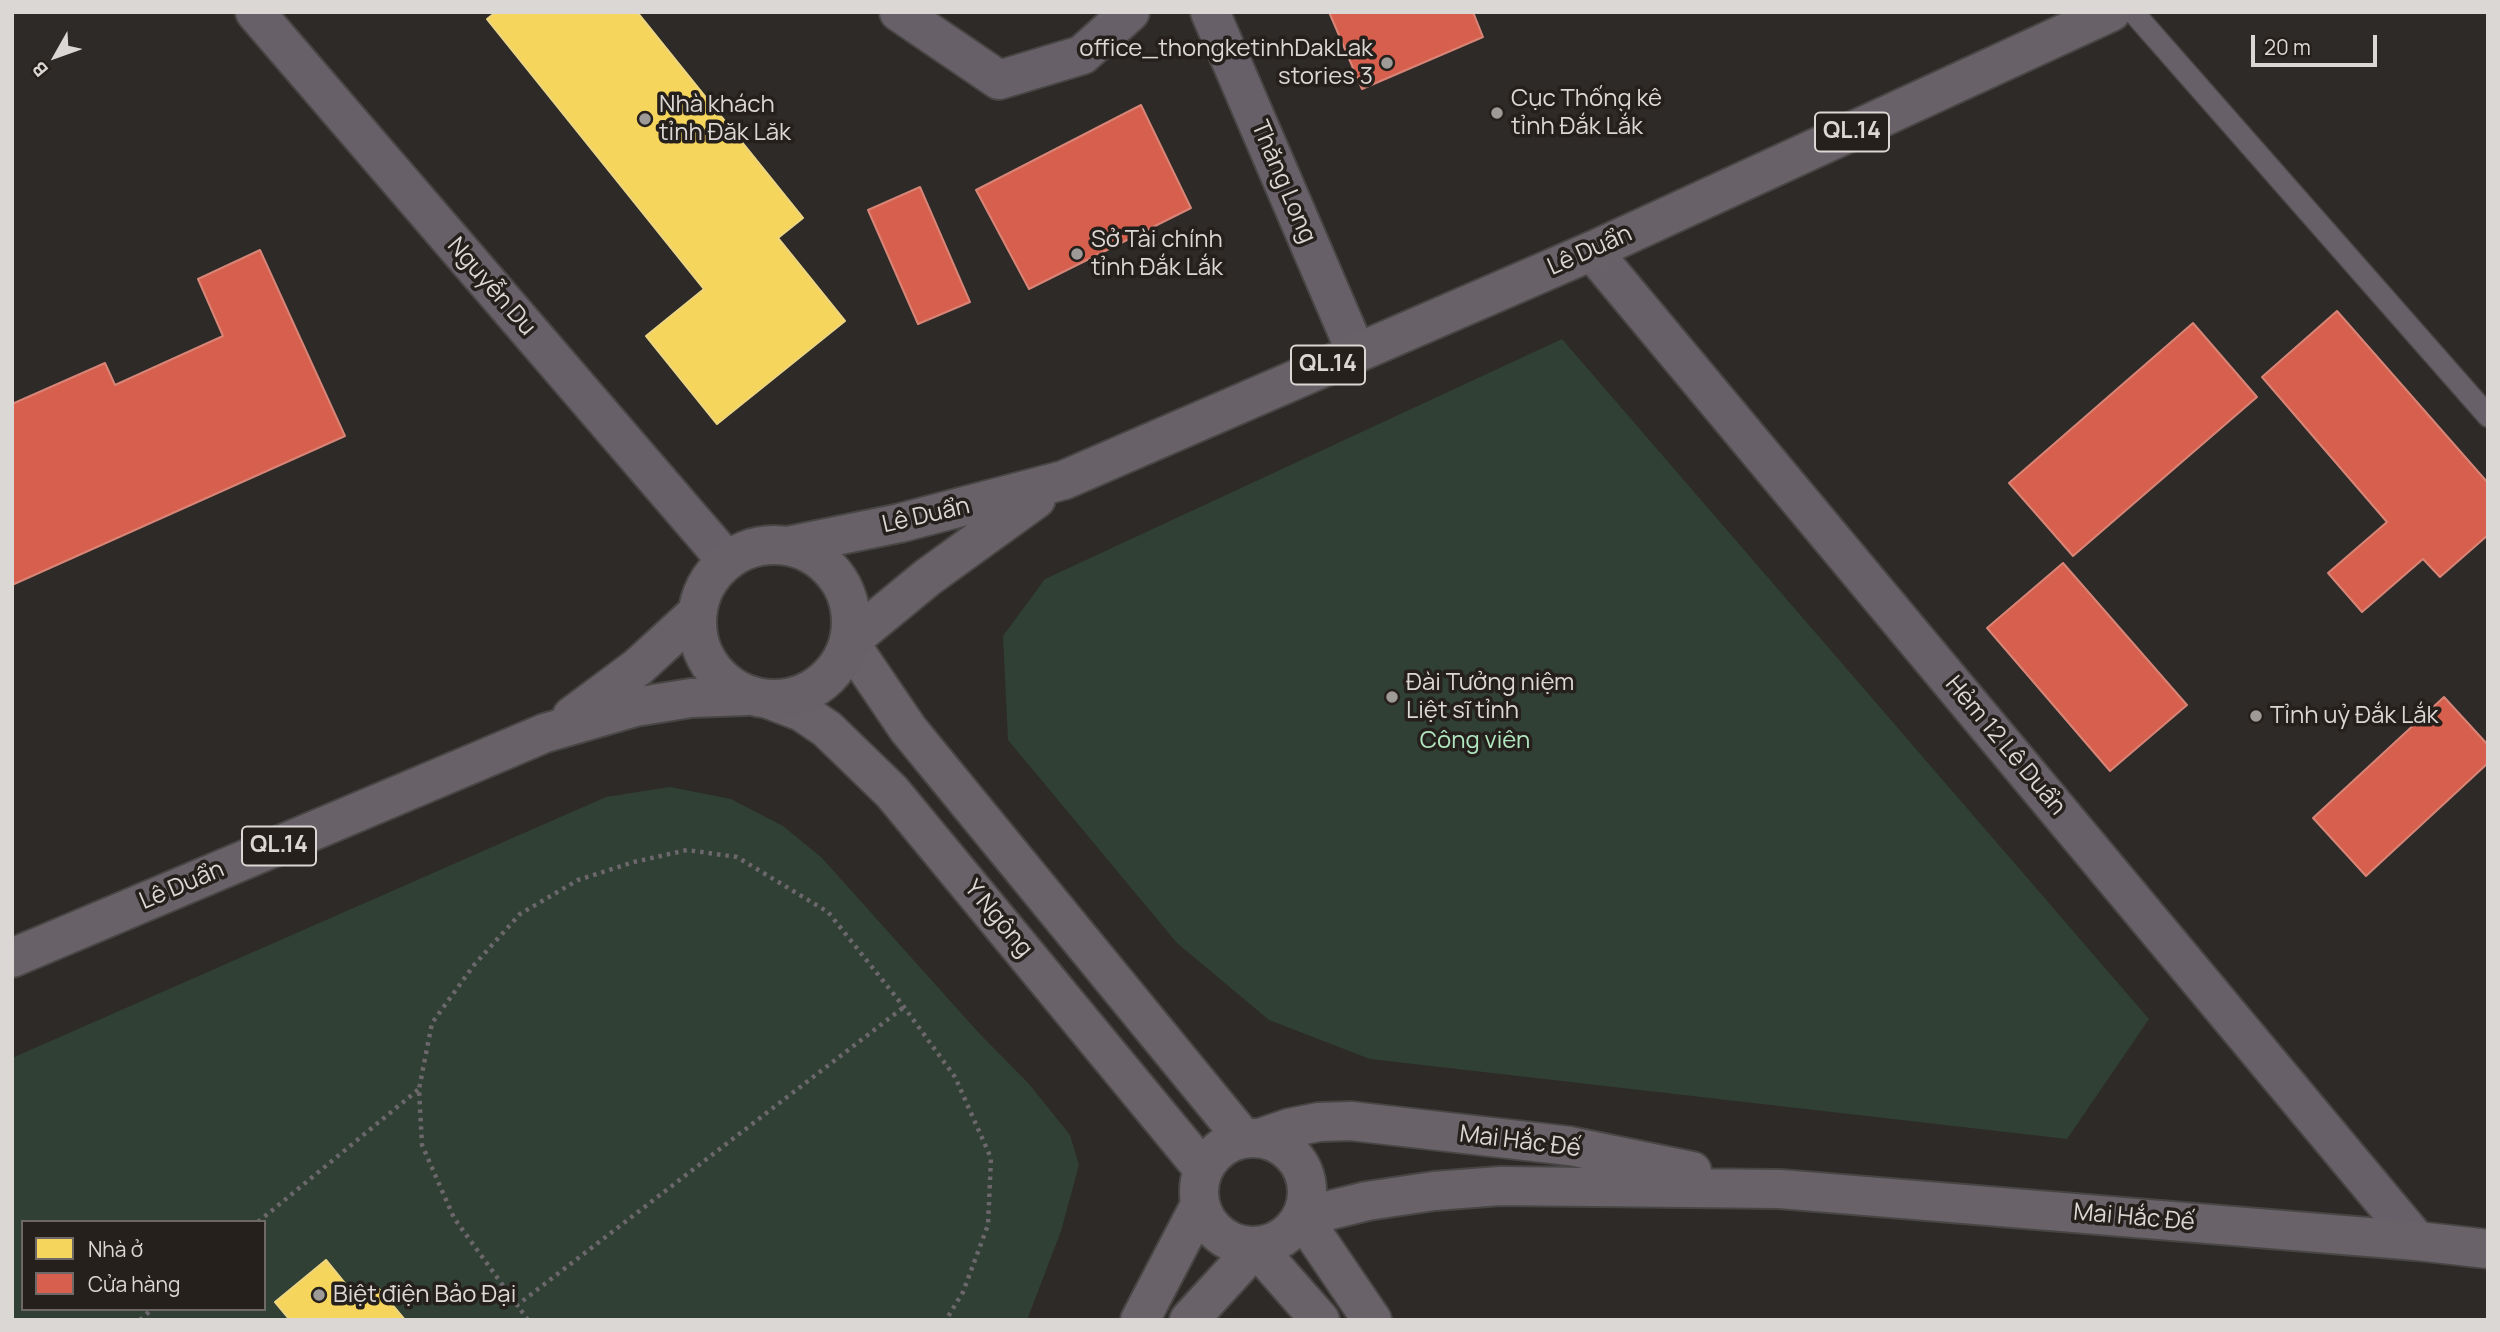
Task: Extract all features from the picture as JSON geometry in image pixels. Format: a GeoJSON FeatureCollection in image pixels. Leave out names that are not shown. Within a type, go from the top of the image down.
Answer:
{"type":"FeatureCollection","features":[{"type":"Feature","properties":{"kind":"main road","name":"Lê Duẩn"},"geometry":{"type":"LineString","coordinates":[[787,546],[900,523],[1064,480],[1592,251],[2098,15]]}},
{"type":"Feature","properties":{"kind":"main road","name":"Lê Duẩn"},"geometry":{"type":"LineString","coordinates":[[849,642],[928,577],[1064,480]]}},
{"type":"Feature","properties":{"kind":"main road"},"geometry":{"type":"LineString","coordinates":[[766,545],[787,546],[807,553],[825,564],[839,580],[849,600],[852,621],[849,642],[827,679],[809,693],[789,699],[758,697],[729,686],[714,671],[703,654],[697,634],[702,593],[712,576],[727,561],[745,550],[766,545]]}},
{"type":"Feature","properties":{"kind":"main road","name":"Lê Duẩn"},"geometry":{"type":"LineString","coordinates":[[545,733],[638,667],[698,614]]}},
{"type":"Feature","properties":{"kind":"main road","name":"Lê Duẩn"},"geometry":{"type":"LineString","coordinates":[[12,958],[545,733],[635,707],[691,698],[758,697]]}},
{"type":"Feature","properties":{"kind":"street","name":"Nguyễn Du"},"geometry":{"type":"LineString","coordinates":[[255,12],[727,561]]}},
{"type":"Feature","properties":{"kind":"street"},"geometry":{"type":"LineString","coordinates":[[899,12],[999,80],[1082,55],[1130,12]]}},
{"type":"Feature","properties":{"kind":"street","name":"Thăng Long"},"geometry":{"type":"LineString","coordinates":[[1210,12],[1356,352]]}},
{"type":"Feature","properties":{"kind":"street","name":"Hẻm 12 Lê Duẩn"},"geometry":{"type":"LineString","coordinates":[[1592,251],[2417,1241]]}},
{"type":"Feature","properties":{"kind":"street","name":"Y Ngông"},"geometry":{"type":"LineString","coordinates":[[849,642],[908,729],[1044,895],[1251,1138]]}},
{"type":"Feature","properties":{"kind":"street","name":"Y Ngông"},"geometry":{"type":"LineString","coordinates":[[758,697],[802,712],[827,729],[892,792],[1005,928],[1201,1187]]}},
{"type":"Feature","properties":{"kind":"street"},"geometry":{"type":"LineString","coordinates":[[1005,928],[1044,895]]}},
{"type":"Feature","properties":{"kind":"street","name":"Mai Hắc Đế"},"geometry":{"type":"LineString","coordinates":[[1251,1138],[1299,1126],[1351,1121],[1570,1146],[1780,1189]]}},
{"type":"Feature","properties":{"kind":"street"},"geometry":{"type":"LineString","coordinates":[[1140,1320],[1201,1187],[1213,1154],[1227,1144],[1251,1138],[1276,1143],[1291,1153],[1301,1167],[1307,1200],[1302,1217],[1290,1232],[1274,1242],[1256,1247],[1237,1245],[1220,1236],[1208,1223],[1201,1187]]}},
{"type":"Feature","properties":{"kind":"street","name":"Mai Hắc Đế"},"geometry":{"type":"LineString","coordinates":[[1302,1217],[1367,1201],[1434,1191],[1500,1186],[1780,1189],[2488,1249]]}},
{"type":"Feature","properties":{"kind":"street"},"geometry":{"type":"LineString","coordinates":[[1302,1217],[1372,1320]]}},
{"type":"Feature","properties":{"kind":"street"},"geometry":{"type":"LineString","coordinates":[[1189,1320],[1256,1247]]}},
{"type":"Feature","properties":{"kind":"street"},"geometry":{"type":"LineString","coordinates":[[1256,1247],[1320,1320]]}},
{"type":"Feature","properties":{"kind":"lane"},"geometry":{"type":"LineString","coordinates":[[2133,12],[2488,416]]}},
{"type":"Feature","properties":{"kind":"path"},"geometry":{"type":"LineString","coordinates":[[528,1320],[454,1218],[422,1144],[419,1088],[432,1023],[474,965],[520,914],[578,880],[634,862],[687,850],[737,858],[828,912],[904,1007],[955,1077],[991,1158],[988,1225],[963,1292],[946,1320]]}},
{"type":"Feature","properties":{"kind":"path"},"geometry":{"type":"LineString","coordinates":[[516,1306],[904,1007]]}},
{"type":"Feature","properties":{"kind":"path"},"geometry":{"type":"LineString","coordinates":[[260,1220],[419,1088]]}},
{"type":"Feature","properties":{"kind":"green space","name":"Công viên"},"geometry":{"type":"Polygon","coordinates":[[[1562,339],[2149,1019],[2067,1139],[1370,1059],[1269,1020],[1177,943],[1008,740],[1003,636],[1045,579],[1562,339]]]}},
{"type":"Feature","properties":{"kind":"green space"},"geometry":{"type":"Polygon","coordinates":[[[670,787],[731,799],[783,826],[822,858],[978,1032],[1029,1084],[1070,1135],[1079,1165],[1061,1231],[1027,1320],[12,1320],[12,1058],[606,797],[670,787]]]}},
{"type":"Feature","properties":{"kind":"building: Nhà ở","name":"Nhà khách tỉnh Đăk Lăk"},"geometry":{"type":"Polygon","coordinates":[[[496,12],[637,12],[803,218],[778,238],[845,321],[717,424],[646,336],[704,289],[487,19],[496,12]]]}},
{"type":"Feature","properties":{"kind":"building: Nhà ở","name":"Biệt điện Bảo Đại"},"geometry":{"type":"Polygon","coordinates":[[[326,1260],[361,1303],[379,1289],[405,1320],[290,1320],[275,1302],[326,1260]]]}},
{"type":"Feature","properties":{"kind":"building: Cửa hàng","name":"office_thongketinhDakLak stories 3"},"geometry":{"type":"Polygon","coordinates":[[[1329,12],[1473,12],[1483,37],[1362,89],[1329,12]]]}},
{"type":"Feature","properties":{"kind":"building: Cửa hàng"},"geometry":{"type":"Polygon","coordinates":[[[1141,105],[1191,208],[1029,289],[976,190],[1141,105]]]}},
{"type":"Feature","properties":{"kind":"building: Cửa hàng"},"geometry":{"type":"Polygon","coordinates":[[[920,187],[970,302],[918,324],[868,210],[920,187]]]}},
{"type":"Feature","properties":{"kind":"building: Cửa hàng"},"geometry":{"type":"Polygon","coordinates":[[[260,250],[345,436],[12,585],[12,404],[105,363],[115,385],[223,336],[198,279],[260,250]]]}},
{"type":"Feature","properties":{"kind":"building: Cửa hàng"},"geometry":{"type":"Polygon","coordinates":[[[2337,311],[2488,483],[2488,535],[2440,577],[2423,559],[2362,612],[2328,573],[2387,522],[2262,377],[2337,311]]]}},
{"type":"Feature","properties":{"kind":"building: Cửa hàng"},"geometry":{"type":"Polygon","coordinates":[[[2193,323],[2257,397],[2073,556],[2009,483],[2193,323]]]}},
{"type":"Feature","properties":{"kind":"building: Cửa hàng"},"geometry":{"type":"Polygon","coordinates":[[[2063,563],[2187,705],[2110,771],[1987,628],[2063,563]]]}},
{"type":"Feature","properties":{"kind":"building: Cửa hàng"},"geometry":{"type":"Polygon","coordinates":[[[2444,697],[2488,745],[2488,763],[2366,876],[2313,818],[2444,697]]]}},
{"type":"Feature","properties":{"kind":"place","name":"office_thongketinhDakLak stories 3"},"geometry":{"type":"Point","coordinates":[1387,63]}},
{"type":"Feature","properties":{"kind":"place","name":"Cục Thống kê tỉnh Đắk Lắk"},"geometry":{"type":"Point","coordinates":[1497,113]}},
{"type":"Feature","properties":{"kind":"place","name":"Nhà khách tỉnh Đăk Lăk"},"geometry":{"type":"Point","coordinates":[645,119]}},
{"type":"Feature","properties":{"kind":"place","name":"Sở Tài chính tỉnh Đắk Lắk"},"geometry":{"type":"Point","coordinates":[1077,254]}},
{"type":"Feature","properties":{"kind":"place","name":"Đài Tưởng niệm Liệt sĩ tỉnh"},"geometry":{"type":"Point","coordinates":[1392,697]}},
{"type":"Feature","properties":{"kind":"place","name":"Tỉnh uỷ Đắk Lắk"},"geometry":{"type":"Point","coordinates":[2256,716]}},
{"type":"Feature","properties":{"kind":"place","name":"Biệt điện Bảo Đại"},"geometry":{"type":"Point","coordinates":[319,1295]}}]}
